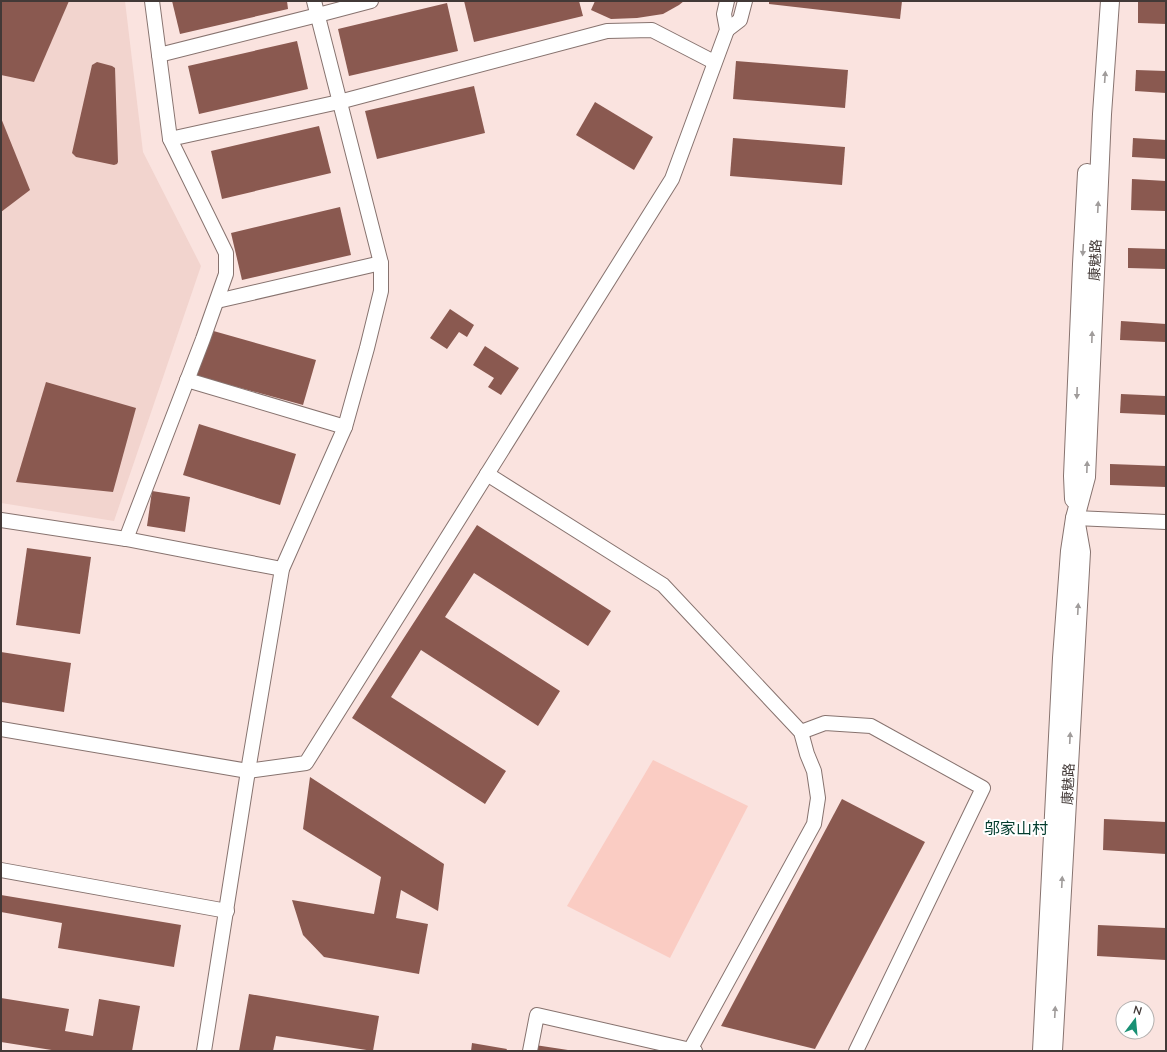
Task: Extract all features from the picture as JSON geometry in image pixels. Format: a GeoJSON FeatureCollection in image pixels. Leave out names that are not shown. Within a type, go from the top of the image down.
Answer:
{"type":"FeatureCollection","features":[{"type":"Feature","properties":{"kind":"main road","name":"康魅路"},"geometry":{"type":"LineString","coordinates":[[1053,1051],[1081,552],[1075,518],[1073,476],[1082,264],[1098,1]]}},
{"type":"Feature","properties":{"kind":"main road","name":"康魅路"},"geometry":{"type":"LineString","coordinates":[[1042,1051],[1062,658],[1070,551],[1075,518],[1086,477],[1101,146],[1110,1]]}},
{"type":"Feature","properties":{"kind":"street"},"geometry":{"type":"LineString","coordinates":[[126,539],[226,274],[226,253],[170,139],[152,1]]}},
{"type":"Feature","properties":{"kind":"street"},"geometry":{"type":"LineString","coordinates":[[204,1051],[248,770],[282,569],[345,427],[381,291],[381,263],[314,1]]}},
{"type":"Feature","properties":{"kind":"street"},"geometry":{"type":"LineString","coordinates":[[159,55],[318,16],[371,1]]}},
{"type":"Feature","properties":{"kind":"street"},"geometry":{"type":"LineString","coordinates":[[727,1],[724,14],[727,30]]}},
{"type":"Feature","properties":{"kind":"street"},"geometry":{"type":"LineString","coordinates":[[1,729],[248,770],[306,763],[672,179],[727,30],[740,20],[745,1]]}},
{"type":"Feature","properties":{"kind":"street"},"geometry":{"type":"LineString","coordinates":[[170,139],[339,102],[607,31],[652,30],[714,62]]}},
{"type":"Feature","properties":{"kind":"street"},"geometry":{"type":"LineString","coordinates":[[217,301],[381,263]]}},
{"type":"Feature","properties":{"kind":"street"},"geometry":{"type":"LineString","coordinates":[[187,380],[345,427]]}},
{"type":"Feature","properties":{"kind":"street"},"geometry":{"type":"LineString","coordinates":[[487,474],[663,585],[801,732],[807,754],[814,771],[818,798],[814,824],[693,1050],[537,1015],[530,1051]]}},
{"type":"Feature","properties":{"kind":"street"},"geometry":{"type":"LineString","coordinates":[[1075,518],[1166,522]]}},
{"type":"Feature","properties":{"kind":"street"},"geometry":{"type":"LineString","coordinates":[[1,520],[126,539],[282,569]]}},
{"type":"Feature","properties":{"kind":"street"},"geometry":{"type":"LineString","coordinates":[[801,732],[825,723],[871,726],[983,788],[856,1051]]}},
{"type":"Feature","properties":{"kind":"street"},"geometry":{"type":"LineString","coordinates":[[1,870],[227,911]]}},
{"type":"Feature","properties":{"kind":"shaded area"},"geometry":{"type":"Polygon","coordinates":[[[1,1],[125,1],[143,152],[201,266],[114,521],[1,503],[1,1]]]}},
{"type":"Feature","properties":{"kind":"shaded area"},"geometry":{"type":"Polygon","coordinates":[[[653,760],[748,806],[670,958],[567,906],[653,760]]]}},
{"type":"Feature","properties":{"kind":"building"},"geometry":{"type":"Polygon","coordinates":[[[1,1],[69,1],[34,82],[1,75],[1,1]]]}},
{"type":"Feature","properties":{"kind":"building"},"geometry":{"type":"Polygon","coordinates":[[[172,1],[287,1],[288,9],[180,34],[172,1]]]}},
{"type":"Feature","properties":{"kind":"building"},"geometry":{"type":"Polygon","coordinates":[[[464,1],[579,1],[583,16],[474,42],[464,1]]]}},
{"type":"Feature","properties":{"kind":"building"},"geometry":{"type":"Polygon","coordinates":[[[595,1],[684,1],[663,14],[637,18],[611,19],[591,10],[595,1]]]}},
{"type":"Feature","properties":{"kind":"building"},"geometry":{"type":"Polygon","coordinates":[[[769,1],[902,1],[900,19],[769,4],[769,1]]]}},
{"type":"Feature","properties":{"kind":"building"},"geometry":{"type":"Polygon","coordinates":[[[1138,1],[1166,1],[1166,24],[1138,23],[1138,1]]]}},
{"type":"Feature","properties":{"kind":"building"},"geometry":{"type":"Polygon","coordinates":[[[447,3],[458,51],[349,76],[338,29],[447,3]]]}},
{"type":"Feature","properties":{"kind":"building"},"geometry":{"type":"Polygon","coordinates":[[[297,41],[308,89],[199,114],[188,66],[297,41]]]}},
{"type":"Feature","properties":{"kind":"building"},"geometry":{"type":"Polygon","coordinates":[[[736,61],[848,70],[845,108],[733,99],[736,61]]]}},
{"type":"Feature","properties":{"kind":"building"},"geometry":{"type":"Polygon","coordinates":[[[97,62],[115,68],[118,162],[114,165],[76,157],[72,153],[92,65],[97,62]]]}},
{"type":"Feature","properties":{"kind":"building"},"geometry":{"type":"Polygon","coordinates":[[[1136,70],[1166,71],[1166,93],[1135,91],[1136,70]]]}},
{"type":"Feature","properties":{"kind":"building"},"geometry":{"type":"Polygon","coordinates":[[[474,86],[485,133],[377,159],[365,111],[474,86]]]}},
{"type":"Feature","properties":{"kind":"building"},"geometry":{"type":"Polygon","coordinates":[[[595,102],[653,137],[634,170],[576,135],[595,102]]]}},
{"type":"Feature","properties":{"kind":"building"},"geometry":{"type":"Polygon","coordinates":[[[1,118],[30,190],[1,212],[1,118]]]}},
{"type":"Feature","properties":{"kind":"building"},"geometry":{"type":"Polygon","coordinates":[[[319,126],[331,173],[222,199],[211,151],[319,126]]]}},
{"type":"Feature","properties":{"kind":"building"},"geometry":{"type":"Polygon","coordinates":[[[733,138],[845,147],[842,185],[730,176],[733,138]]]}},
{"type":"Feature","properties":{"kind":"building"},"geometry":{"type":"Polygon","coordinates":[[[1133,138],[1166,140],[1166,159],[1132,157],[1133,138]]]}},
{"type":"Feature","properties":{"kind":"building"},"geometry":{"type":"Polygon","coordinates":[[[1132,179],[1166,181],[1166,211],[1131,210],[1132,179]]]}},
{"type":"Feature","properties":{"kind":"building"},"geometry":{"type":"Polygon","coordinates":[[[340,207],[351,255],[242,280],[231,233],[340,207]]]}},
{"type":"Feature","properties":{"kind":"building"},"geometry":{"type":"Polygon","coordinates":[[[1128,248],[1166,249],[1166,269],[1128,268],[1128,248]]]}},
{"type":"Feature","properties":{"kind":"building"},"geometry":{"type":"Polygon","coordinates":[[[450,309],[474,325],[467,337],[459,332],[447,349],[430,338],[450,309]]]}},
{"type":"Feature","properties":{"kind":"building"},"geometry":{"type":"Polygon","coordinates":[[[1121,321],[1166,324],[1166,342],[1120,340],[1121,321]]]}},
{"type":"Feature","properties":{"kind":"building"},"geometry":{"type":"Polygon","coordinates":[[[210,330],[316,360],[303,405],[197,376],[210,330]]]}},
{"type":"Feature","properties":{"kind":"building"},"geometry":{"type":"Polygon","coordinates":[[[485,346],[519,368],[501,395],[488,387],[494,378],[473,365],[485,346]]]}},
{"type":"Feature","properties":{"kind":"building"},"geometry":{"type":"Polygon","coordinates":[[[46,382],[136,408],[113,492],[16,482],[46,382]]]}},
{"type":"Feature","properties":{"kind":"building"},"geometry":{"type":"Polygon","coordinates":[[[1121,394],[1166,396],[1166,415],[1120,413],[1121,394]]]}},
{"type":"Feature","properties":{"kind":"building"},"geometry":{"type":"Polygon","coordinates":[[[199,424],[296,454],[280,505],[183,475],[199,424]]]}},
{"type":"Feature","properties":{"kind":"building"},"geometry":{"type":"Polygon","coordinates":[[[1110,464],[1166,466],[1166,487],[1110,485],[1110,464]]]}},
{"type":"Feature","properties":{"kind":"building"},"geometry":{"type":"Polygon","coordinates":[[[152,491],[190,497],[185,532],[147,526],[152,491]]]}},
{"type":"Feature","properties":{"kind":"building"},"geometry":{"type":"Polygon","coordinates":[[[477,525],[611,611],[588,646],[474,573],[445,617],[560,691],[538,726],[421,650],[391,697],[506,771],[485,804],[352,718],[477,525]]]}},
{"type":"Feature","properties":{"kind":"building"},"geometry":{"type":"Polygon","coordinates":[[[27,548],[91,557],[80,634],[16,625],[27,548]]]}},
{"type":"Feature","properties":{"kind":"building"},"geometry":{"type":"Polygon","coordinates":[[[1,652],[71,663],[64,712],[1,702],[1,652]]]}},
{"type":"Feature","properties":{"kind":"building"},"geometry":{"type":"Polygon","coordinates":[[[310,777],[444,864],[438,911],[401,890],[396,918],[428,924],[419,974],[324,957],[303,935],[292,900],[374,914],[381,877],[303,829],[310,777]]]}},
{"type":"Feature","properties":{"kind":"building"},"geometry":{"type":"Polygon","coordinates":[[[842,799],[925,842],[815,1049],[721,1026],[842,799]]]}},
{"type":"Feature","properties":{"kind":"building"},"geometry":{"type":"Polygon","coordinates":[[[1104,819],[1166,822],[1166,854],[1103,850],[1104,819]]]}},
{"type":"Feature","properties":{"kind":"building"},"geometry":{"type":"Polygon","coordinates":[[[1,895],[181,925],[174,967],[58,948],[62,923],[1,912],[1,895]]]}},
{"type":"Feature","properties":{"kind":"building"},"geometry":{"type":"Polygon","coordinates":[[[1098,925],[1166,928],[1166,960],[1097,956],[1098,925]]]}},
{"type":"Feature","properties":{"kind":"building"},"geometry":{"type":"Polygon","coordinates":[[[249,994],[379,1016],[373,1051],[276,1036],[273,1051],[239,1051],[249,994]]]}},
{"type":"Feature","properties":{"kind":"building"},"geometry":{"type":"Polygon","coordinates":[[[1,998],[69,1009],[65,1031],[93,1036],[99,999],[140,1006],[132,1051],[58,1051],[1,1042],[1,998]]]}},
{"type":"Feature","properties":{"kind":"building"},"geometry":{"type":"Polygon","coordinates":[[[472,1043],[507,1049],[506,1051],[471,1051],[472,1043]]]}},
{"type":"Feature","properties":{"kind":"building"},"geometry":{"type":"Polygon","coordinates":[[[535,1045],[568,1050],[568,1051],[535,1051],[535,1045]]]}},
{"type":"Feature","properties":{"kind":"district","name":"邬家山村"},"geometry":{"type":"Point","coordinates":[1016,828]}}]}
